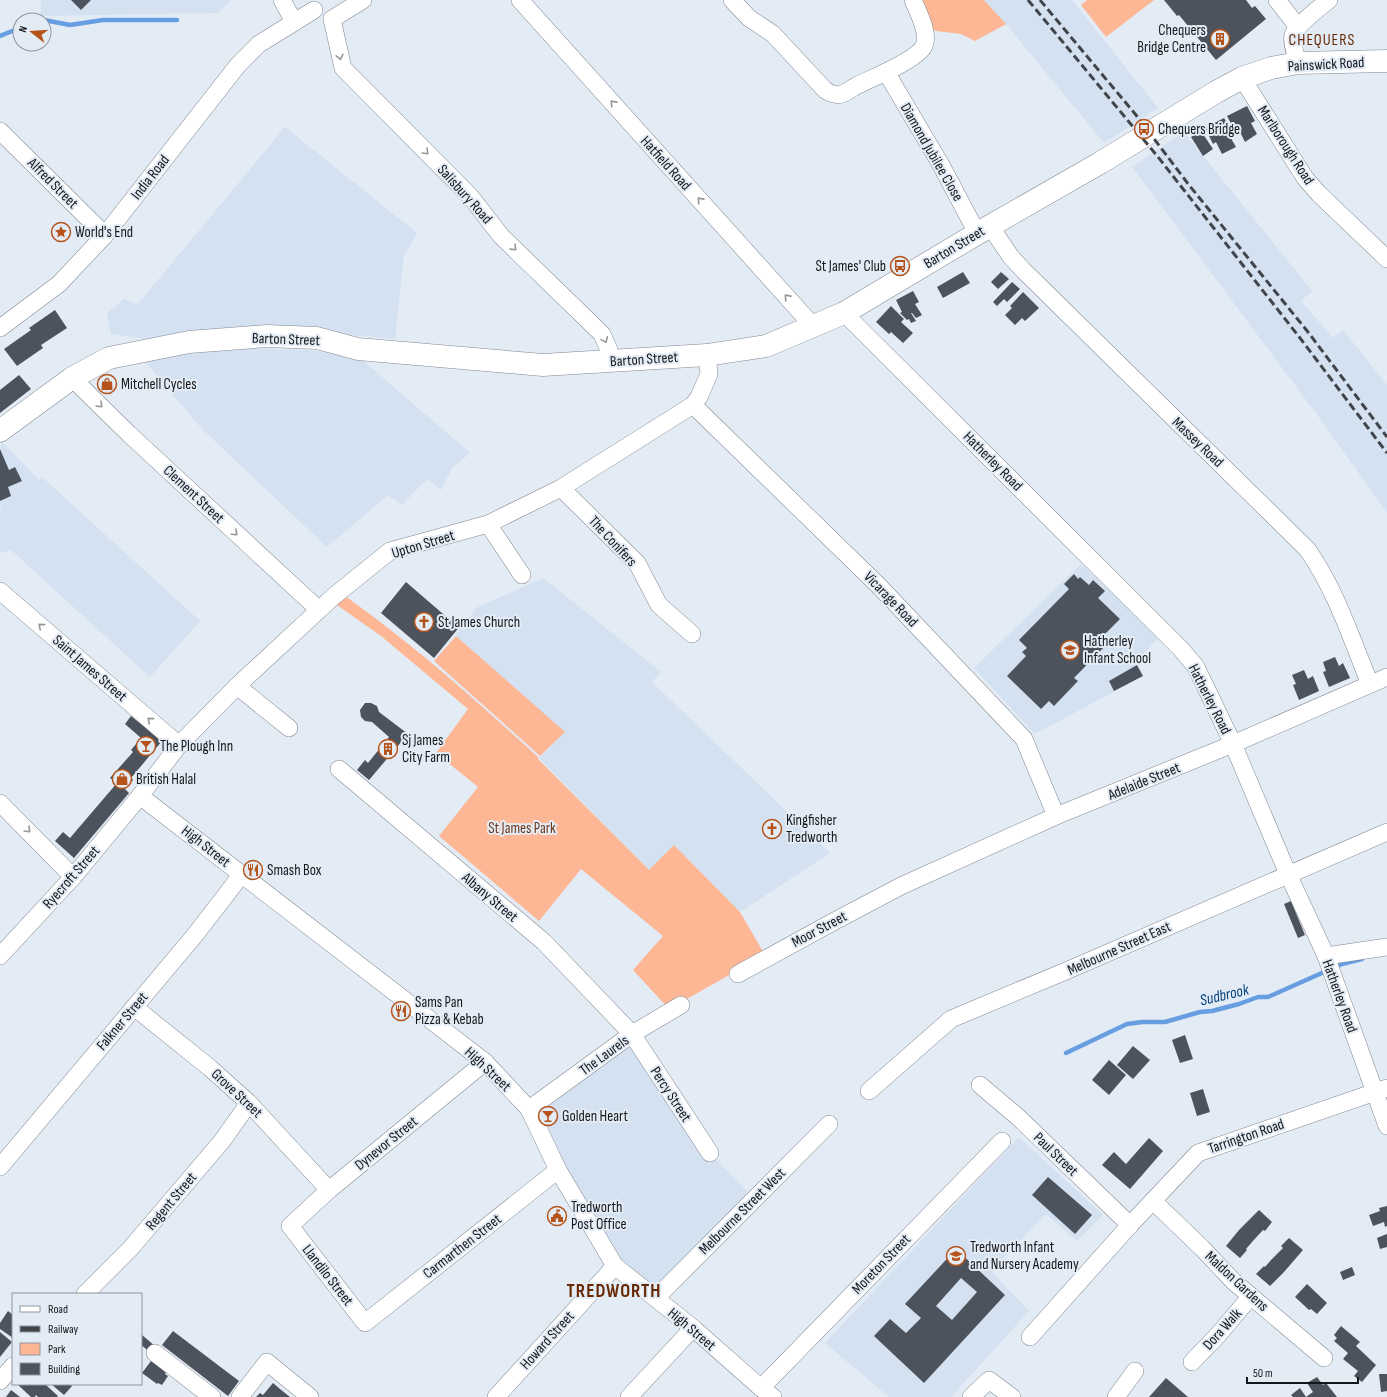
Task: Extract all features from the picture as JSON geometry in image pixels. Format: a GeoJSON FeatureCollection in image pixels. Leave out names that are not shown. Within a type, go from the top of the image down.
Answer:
{"type":"FeatureCollection","features":[{"type":"Feature","properties":{"kind":"main road","name":"Painswick Road"},"geometry":{"type":"LineString","coordinates":[[1242,78],[1271,68],[1298,63],[1387,61]]}},
{"type":"Feature","properties":{"kind":"main road","name":"Barton Street"},"geometry":{"type":"LineString","coordinates":[[0,431],[72,378],[109,358],[189,342],[267,336],[317,338],[358,349],[543,365],[706,355],[766,346],[844,313],[1242,78]]}},
{"type":"Feature","properties":{"kind":"street"},"geometry":{"type":"LineString","coordinates":[[282,0],[294,22]]}},
{"type":"Feature","properties":{"kind":"street","name":"Salisbury Road"},"geometry":{"type":"LineString","coordinates":[[363,0],[332,19],[343,68],[470,196],[501,236],[602,334],[609,350],[609,362]]}},
{"type":"Feature","properties":{"kind":"street","name":"Hatfield Road"},"geometry":{"type":"LineString","coordinates":[[520,0],[813,326]]}},
{"type":"Feature","properties":{"kind":"street"},"geometry":{"type":"LineString","coordinates":[[732,0],[749,18],[773,34],[825,90],[829,93],[841,94],[917,55],[924,47],[926,37],[925,31],[913,0]]}},
{"type":"Feature","properties":{"kind":"street"},"geometry":{"type":"LineString","coordinates":[[1277,0],[1298,28]]}},
{"type":"Feature","properties":{"kind":"street"},"geometry":{"type":"LineString","coordinates":[[1298,63],[1293,44],[1293,36],[1298,28],[1329,0]]}},
{"type":"Feature","properties":{"kind":"street","name":"India Road"},"geometry":{"type":"LineString","coordinates":[[0,328],[59,284],[105,235],[238,65],[259,44],[314,10]]}},
{"type":"Feature","properties":{"kind":"street","name":"Diamond Jubilee Close"},"geometry":{"type":"LineString","coordinates":[[886,72],[941,165],[983,230]]}},
{"type":"Feature","properties":{"kind":"street","name":"Marlborough Road"},"geometry":{"type":"LineString","coordinates":[[1242,78],[1305,178],[1319,194],[1387,259]]}},
{"type":"Feature","properties":{"kind":"street","name":"Alfred Street"},"geometry":{"type":"LineString","coordinates":[[0,131],[105,235]]}},
{"type":"Feature","properties":{"kind":"street","name":"Massey Road"},"geometry":{"type":"LineString","coordinates":[[983,230],[1307,550],[1320,567],[1330,586],[1370,684]]}},
{"type":"Feature","properties":{"kind":"street","name":"Hatherley Road"},"geometry":{"type":"LineString","coordinates":[[844,313],[1181,648],[1196,667],[1233,744],[1288,874],[1327,957],[1333,975],[1381,1090],[1387,1126]]}},
{"type":"Feature","properties":{"kind":"street","name":"Upton Street"},"geometry":{"type":"LineString","coordinates":[[140,796],[179,746],[237,686],[318,610],[390,551],[488,524],[561,488],[693,405],[699,397],[709,374],[706,355]]}},
{"type":"Feature","properties":{"kind":"street","name":"Clement Street"},"geometry":{"type":"LineString","coordinates":[[72,378],[129,434],[318,610]]}},
{"type":"Feature","properties":{"kind":"street","name":"Vicarage Road"},"geometry":{"type":"LineString","coordinates":[[693,405],[879,586],[1024,739],[1056,816]]}},
{"type":"Feature","properties":{"kind":"street","name":"The Conifers"},"geometry":{"type":"LineString","coordinates":[[561,488],[637,563],[659,605],[692,634]]}},
{"type":"Feature","properties":{"kind":"street"},"geometry":{"type":"LineString","coordinates":[[488,524],[522,575]]}},
{"type":"Feature","properties":{"kind":"street","name":"Saint James Street"},"geometry":{"type":"LineString","coordinates":[[0,591],[179,746]]}},
{"type":"Feature","properties":{"kind":"street","name":"Adelaide Street"},"geometry":{"type":"LineString","coordinates":[[901,886],[1056,816],[1233,744],[1387,677]]}},
{"type":"Feature","properties":{"kind":"street"},"geometry":{"type":"LineString","coordinates":[[237,686],[289,728]]}},
{"type":"Feature","properties":{"kind":"street","name":"Albany Street"},"geometry":{"type":"LineString","coordinates":[[339,769],[544,942],[632,1034]]}},
{"type":"Feature","properties":{"kind":"street","name":"High Street"},"geometry":{"type":"LineString","coordinates":[[140,796],[485,1062],[529,1109],[558,1170],[615,1266],[693,1328],[767,1393]]}},
{"type":"Feature","properties":{"kind":"street","name":"Ryecroft Street"},"geometry":{"type":"LineString","coordinates":[[0,956],[73,876],[140,796]]}},
{"type":"Feature","properties":{"kind":"street"},"geometry":{"type":"LineString","coordinates":[[0,803],[73,876]]}},
{"type":"Feature","properties":{"kind":"street","name":"Melbourne Street East"},"geometry":{"type":"LineString","coordinates":[[869,1091],[951,1019],[1059,974],[1387,832]]}},
{"type":"Feature","properties":{"kind":"street","name":"Falkner Street"},"geometry":{"type":"LineString","coordinates":[[0,1167],[195,935],[242,874]]}},
{"type":"Feature","properties":{"kind":"street","name":"Moor Street"},"geometry":{"type":"LineString","coordinates":[[738,974],[901,886]]}},
{"type":"Feature","properties":{"kind":"street"},"geometry":{"type":"LineString","coordinates":[[1327,957],[1387,947]]}},
{"type":"Feature","properties":{"kind":"street","name":"The Laurels"},"geometry":{"type":"LineString","coordinates":[[529,1109],[632,1034],[681,1005]]}},
{"type":"Feature","properties":{"kind":"street","name":"Grove Street"},"geometry":{"type":"LineString","coordinates":[[134,1008],[210,1068],[249,1103],[328,1190]]}},
{"type":"Feature","properties":{"kind":"street","name":"Percy Street"},"geometry":{"type":"LineString","coordinates":[[632,1034],[710,1153]]}},
{"type":"Feature","properties":{"kind":"street","name":"Dynevor Street"},"geometry":{"type":"LineString","coordinates":[[290,1226],[328,1190],[485,1062]]}},
{"type":"Feature","properties":{"kind":"street","name":"Paul Street"},"geometry":{"type":"LineString","coordinates":[[980,1085],[1018,1117],[1130,1225]]}},
{"type":"Feature","properties":{"kind":"street","name":"Tarrington Road"},"geometry":{"type":"LineString","coordinates":[[1030,1337],[1130,1225],[1198,1153],[1381,1090]]}},
{"type":"Feature","properties":{"kind":"street","name":"Regent Street"},"geometry":{"type":"LineString","coordinates":[[86,1293],[130,1249],[222,1141],[249,1103]]}},
{"type":"Feature","properties":{"kind":"street","name":"Melbourne Street West"},"geometry":{"type":"LineString","coordinates":[[656,1298],[829,1124]]}},
{"type":"Feature","properties":{"kind":"street","name":"Moreton Street"},"geometry":{"type":"LineString","coordinates":[[767,1393],[1002,1140]]}},
{"type":"Feature","properties":{"kind":"street","name":"Carmarthen Street"},"geometry":{"type":"LineString","coordinates":[[365,1323],[558,1170]]}},
{"type":"Feature","properties":{"kind":"street","name":"Maldon Gardens"},"geometry":{"type":"LineString","coordinates":[[1152,1201],[1202,1248],[1234,1282],[1324,1358]]}},
{"type":"Feature","properties":{"kind":"street","name":"Llandilo Street"},"geometry":{"type":"LineString","coordinates":[[290,1226],[365,1323]]}},
{"type":"Feature","properties":{"kind":"street","name":"Howard Street"},"geometry":{"type":"LineString","coordinates":[[496,1397],[615,1266]]}},
{"type":"Feature","properties":{"kind":"street","name":"Dora Walk"},"geometry":{"type":"LineString","coordinates":[[1192,1362],[1218,1335],[1251,1296]]}},
{"type":"Feature","properties":{"kind":"street"},"geometry":{"type":"LineString","coordinates":[[629,1397],[693,1328]]}},
{"type":"Feature","properties":{"kind":"street"},"geometry":{"type":"LineString","coordinates":[[155,1353],[212,1397]]}},
{"type":"Feature","properties":{"kind":"street"},"geometry":{"type":"LineString","coordinates":[[240,1397],[267,1362],[310,1397]]}},
{"type":"Feature","properties":{"kind":"street"},"geometry":{"type":"LineString","coordinates":[[0,1381],[12,1367]]}},
{"type":"Feature","properties":{"kind":"street"},"geometry":{"type":"LineString","coordinates":[[1116,1397],[1136,1371]]}},
{"type":"Feature","properties":{"kind":"street"},"geometry":{"type":"LineString","coordinates":[[971,1397],[989,1380],[1012,1397]]}},
{"type":"Feature","properties":{"kind":"shaded area"},"geometry":{"type":"Polygon","coordinates":[[[41,0],[231,0],[218,13],[52,16],[52,12],[41,12],[41,0]]]}},
{"type":"Feature","properties":{"kind":"shaded area"},"geometry":{"type":"Polygon","coordinates":[[[984,0],[1072,0],[1158,108],[1104,143],[1006,24],[984,0]]]}},
{"type":"Feature","properties":{"kind":"shaded area"},"geometry":{"type":"Polygon","coordinates":[[[285,127],[417,233],[404,256],[395,339],[309,331],[253,329],[146,339],[111,334],[107,313],[124,299],[138,304],[285,127]]]}},
{"type":"Feature","properties":{"kind":"shaded area"},"geometry":{"type":"Polygon","coordinates":[[[1184,132],[1312,291],[1301,301],[1333,338],[1343,330],[1387,385],[1387,513],[1318,416],[1132,167],[1184,132]]]}},
{"type":"Feature","properties":{"kind":"shaded area"},"geometry":{"type":"Polygon","coordinates":[[[248,348],[305,350],[360,355],[367,364],[470,453],[452,468],[441,490],[427,479],[402,505],[388,495],[327,547],[202,429],[142,358],[248,348]]]}},
{"type":"Feature","properties":{"kind":"shaded area"},"geometry":{"type":"Polygon","coordinates":[[[1,441],[39,480],[43,478],[200,621],[150,677],[11,550],[0,553],[1,441]]]}},
{"type":"Feature","properties":{"kind":"shaded area","name":"Hatherley Infant School"},"geometry":{"type":"Polygon","coordinates":[[[1081,564],[1159,637],[1135,663],[1143,676],[1035,734],[974,668],[1081,564]]]}},
{"type":"Feature","properties":{"kind":"shaded area"},"geometry":{"type":"Polygon","coordinates":[[[543,578],[661,672],[652,682],[830,853],[740,912],[674,845],[649,871],[539,758],[564,732],[456,636],[476,608],[543,578]]]}},
{"type":"Feature","properties":{"kind":"shaded area"},"geometry":{"type":"Polygon","coordinates":[[[632,1034],[710,1153],[755,1199],[656,1298],[615,1266],[529,1109],[632,1034]]]}},
{"type":"Feature","properties":{"kind":"shaded area","name":"Tredworth Infant and Nursery Academy"},"geometry":{"type":"Polygon","coordinates":[[[1019,1137],[1103,1215],[1077,1241],[1046,1214],[991,1271],[1029,1311],[951,1397],[889,1397],[825,1343],[1019,1137]]]}},
{"type":"Feature","properties":{"kind":"green space"},"geometry":{"type":"Polygon","coordinates":[[[917,0],[984,0],[1006,24],[975,41],[961,34],[936,31],[928,28],[917,0]]]}},
{"type":"Feature","properties":{"kind":"green space"},"geometry":{"type":"Polygon","coordinates":[[[1087,0],[1154,0],[1106,37],[1081,5],[1087,0]]]}},
{"type":"Feature","properties":{"kind":"green space","name":"St James Park"},"geometry":{"type":"Polygon","coordinates":[[[345,596],[396,634],[445,674],[539,758],[538,759],[649,870],[674,845],[740,912],[765,955],[669,1009],[633,970],[663,936],[581,869],[539,921],[439,836],[478,787],[436,753],[468,709],[381,636],[337,605],[345,596]]]}},
{"type":"Feature","properties":{"kind":"green space"},"geometry":{"type":"Polygon","coordinates":[[[456,636],[565,732],[540,756],[434,661],[456,636]]]}},
{"type":"Feature","properties":{"kind":"building"},"geometry":{"type":"Polygon","coordinates":[[[71,0],[91,0],[81,10],[71,0]]]}},
{"type":"Feature","properties":{"kind":"building","name":"Chequers Bridge Centre"},"geometry":{"type":"Polygon","coordinates":[[[1164,0],[1246,0],[1252,8],[1255,6],[1266,19],[1216,60],[1179,15],[1177,16],[1164,0]]]}},
{"type":"Feature","properties":{"kind":"building"},"geometry":{"type":"Polygon","coordinates":[[[1247,106],[1255,121],[1251,123],[1257,134],[1245,142],[1239,130],[1235,131],[1227,116],[1247,106]]]}},
{"type":"Feature","properties":{"kind":"building"},"geometry":{"type":"Polygon","coordinates":[[[1224,118],[1233,133],[1229,135],[1236,147],[1222,154],[1216,142],[1213,144],[1205,128],[1224,118]]]}},
{"type":"Feature","properties":{"kind":"building"},"geometry":{"type":"Polygon","coordinates":[[[1201,131],[1213,149],[1203,156],[1191,137],[1201,131]]]}},
{"type":"Feature","properties":{"kind":"building"},"geometry":{"type":"Polygon","coordinates":[[[963,272],[970,283],[943,298],[937,287],[963,272]]]}},
{"type":"Feature","properties":{"kind":"building"},"geometry":{"type":"Polygon","coordinates":[[[1001,272],[1009,279],[998,289],[991,282],[1001,272]]]}},
{"type":"Feature","properties":{"kind":"building"},"geometry":{"type":"Polygon","coordinates":[[[1012,282],[1020,289],[1007,302],[1004,299],[997,306],[993,302],[1012,282]]]}},
{"type":"Feature","properties":{"kind":"building"},"geometry":{"type":"Polygon","coordinates":[[[913,291],[919,302],[915,304],[922,315],[916,318],[911,313],[916,321],[911,323],[909,319],[907,320],[900,313],[902,312],[896,300],[913,291]]]}},
{"type":"Feature","properties":{"kind":"building"},"geometry":{"type":"Polygon","coordinates":[[[1023,292],[1039,308],[1025,321],[1022,318],[1015,325],[1005,315],[1012,308],[1010,306],[1023,292]]]}},
{"type":"Feature","properties":{"kind":"building"},"geometry":{"type":"Polygon","coordinates":[[[891,306],[904,319],[901,322],[913,333],[903,343],[891,332],[889,334],[876,322],[891,306]]]}},
{"type":"Feature","properties":{"kind":"building"},"geometry":{"type":"Polygon","coordinates":[[[55,310],[67,328],[41,345],[43,348],[17,366],[4,349],[31,330],[29,328],[55,310]]]}},
{"type":"Feature","properties":{"kind":"building"},"geometry":{"type":"Polygon","coordinates":[[[19,375],[31,389],[0,413],[0,390],[19,375]]]}},
{"type":"Feature","properties":{"kind":"building"},"geometry":{"type":"Polygon","coordinates":[[[0,449],[9,470],[15,467],[22,481],[8,487],[11,496],[0,501],[0,449]]]}},
{"type":"Feature","properties":{"kind":"building"},"geometry":{"type":"Polygon","coordinates":[[[1074,574],[1078,579],[1080,577],[1089,585],[1093,580],[1105,591],[1098,598],[1120,619],[1101,638],[1107,644],[1074,678],[1078,681],[1054,706],[1049,701],[1041,709],[1007,676],[1026,656],[1022,652],[1027,648],[1019,640],[1069,589],[1064,584],[1074,574]]]}},
{"type":"Feature","properties":{"kind":"building","name":"St James Church"},"geometry":{"type":"Polygon","coordinates":[[[406,582],[450,620],[452,618],[461,625],[434,658],[381,613],[406,582]]]}},
{"type":"Feature","properties":{"kind":"building"},"geometry":{"type":"Polygon","coordinates":[[[1335,657],[1339,666],[1343,663],[1350,678],[1329,687],[1323,672],[1326,671],[1323,662],[1335,657]]]}},
{"type":"Feature","properties":{"kind":"building"},"geometry":{"type":"Polygon","coordinates":[[[1137,665],[1143,676],[1114,691],[1109,681],[1137,665]]]}},
{"type":"Feature","properties":{"kind":"building"},"geometry":{"type":"Polygon","coordinates":[[[1304,670],[1308,679],[1313,676],[1319,691],[1299,700],[1293,685],[1296,684],[1292,675],[1304,670]]]}},
{"type":"Feature","properties":{"kind":"building","name":"Sj James City Farm"},"geometry":{"type":"Polygon","coordinates":[[[365,703],[371,703],[377,706],[379,712],[408,734],[369,780],[357,770],[365,760],[368,763],[389,737],[372,722],[365,721],[361,717],[360,710],[365,703]]]}},
{"type":"Feature","properties":{"kind":"building"},"geometry":{"type":"Polygon","coordinates":[[[131,716],[162,741],[131,778],[133,780],[125,789],[129,793],[74,858],[55,841],[63,832],[70,838],[117,783],[110,778],[133,752],[131,750],[141,738],[125,724],[131,716]]]}},
{"type":"Feature","properties":{"kind":"building"},"geometry":{"type":"Polygon","coordinates":[[[1291,901],[1305,935],[1298,938],[1284,904],[1291,901]]]}},
{"type":"Feature","properties":{"kind":"building"},"geometry":{"type":"Polygon","coordinates":[[[1185,1035],[1193,1059],[1180,1063],[1172,1040],[1185,1035]]]}},
{"type":"Feature","properties":{"kind":"building"},"geometry":{"type":"Polygon","coordinates":[[[1133,1046],[1150,1060],[1133,1079],[1117,1065],[1133,1046]]]}},
{"type":"Feature","properties":{"kind":"building"},"geometry":{"type":"Polygon","coordinates":[[[1109,1060],[1126,1075],[1109,1095],[1092,1080],[1109,1060]]]}},
{"type":"Feature","properties":{"kind":"building"},"geometry":{"type":"Polygon","coordinates":[[[1203,1089],[1210,1112],[1197,1116],[1190,1093],[1203,1089]]]}},
{"type":"Feature","properties":{"kind":"building"},"geometry":{"type":"Polygon","coordinates":[[[1149,1138],[1163,1151],[1130,1189],[1102,1165],[1114,1152],[1126,1164],[1149,1138]]]}},
{"type":"Feature","properties":{"kind":"building"},"geometry":{"type":"Polygon","coordinates":[[[1048,1177],[1092,1215],[1075,1234],[1032,1195],[1048,1177]]]}},
{"type":"Feature","properties":{"kind":"building"},"geometry":{"type":"Polygon","coordinates":[[[1387,1206],[1387,1226],[1385,1227],[1384,1222],[1373,1226],[1369,1215],[1380,1211],[1379,1208],[1387,1206]]]}},
{"type":"Feature","properties":{"kind":"building"},"geometry":{"type":"Polygon","coordinates":[[[1259,1210],[1272,1222],[1265,1231],[1263,1230],[1252,1242],[1240,1258],[1226,1246],[1239,1230],[1259,1210]]]}},
{"type":"Feature","properties":{"kind":"building"},"geometry":{"type":"Polygon","coordinates":[[[1387,1234],[1387,1247],[1380,1249],[1377,1238],[1387,1234]]]}},
{"type":"Feature","properties":{"kind":"building"},"geometry":{"type":"Polygon","coordinates":[[[1289,1238],[1303,1250],[1270,1286],[1256,1274],[1264,1266],[1265,1267],[1283,1248],[1281,1246],[1289,1238]]]}},
{"type":"Feature","properties":{"kind":"building"},"geometry":{"type":"Polygon","coordinates":[[[956,1249],[1005,1295],[924,1383],[874,1336],[890,1319],[906,1333],[921,1318],[905,1304],[956,1249]],[[961,1278],[936,1306],[952,1320],[977,1292],[961,1278]]]}},
{"type":"Feature","properties":{"kind":"building"},"geometry":{"type":"Polygon","coordinates":[[[1352,1267],[1355,1275],[1343,1280],[1340,1272],[1352,1267]]]}},
{"type":"Feature","properties":{"kind":"building"},"geometry":{"type":"Polygon","coordinates":[[[1307,1284],[1327,1303],[1317,1314],[1311,1309],[1309,1310],[1295,1297],[1307,1284]]]}},
{"type":"Feature","properties":{"kind":"building"},"geometry":{"type":"Polygon","coordinates":[[[8,1311],[12,1314],[12,1337],[0,1329],[0,1323],[8,1311]]]}},
{"type":"Feature","properties":{"kind":"building"},"geometry":{"type":"Polygon","coordinates":[[[1341,1326],[1360,1342],[1356,1346],[1376,1365],[1362,1382],[1354,1376],[1358,1371],[1343,1359],[1348,1353],[1334,1341],[1337,1338],[1334,1335],[1341,1326]]]}},
{"type":"Feature","properties":{"kind":"building"},"geometry":{"type":"Polygon","coordinates":[[[173,1331],[239,1381],[228,1396],[162,1345],[173,1331]]]}},
{"type":"Feature","properties":{"kind":"building"},"geometry":{"type":"Polygon","coordinates":[[[0,1332],[12,1342],[0,1357],[0,1332]]]}},
{"type":"Feature","properties":{"kind":"building"},"geometry":{"type":"Polygon","coordinates":[[[142,1335],[155,1346],[150,1352],[142,1346],[142,1335]]]}},
{"type":"Feature","properties":{"kind":"building"},"geometry":{"type":"Polygon","coordinates":[[[151,1361],[166,1372],[165,1374],[168,1376],[162,1385],[157,1384],[142,1373],[151,1361]]]}},
{"type":"Feature","properties":{"kind":"building"},"geometry":{"type":"Polygon","coordinates":[[[1379,1374],[1387,1374],[1387,1391],[1381,1392],[1379,1374]]]}},
{"type":"Feature","properties":{"kind":"building"},"geometry":{"type":"Polygon","coordinates":[[[1317,1377],[1323,1385],[1326,1383],[1337,1397],[1306,1397],[1313,1392],[1307,1383],[1317,1377]]]}},
{"type":"Feature","properties":{"kind":"building"},"geometry":{"type":"Polygon","coordinates":[[[1166,1378],[1188,1397],[1149,1397],[1166,1378]]]}},
{"type":"Feature","properties":{"kind":"building"},"geometry":{"type":"Polygon","coordinates":[[[273,1383],[290,1397],[256,1397],[260,1393],[263,1395],[273,1383]]]}},
{"type":"Feature","properties":{"kind":"building"},"geometry":{"type":"Polygon","coordinates":[[[18,1385],[46,1385],[58,1396],[38,1397],[36,1395],[35,1397],[31,1397],[18,1385]]]}},
{"type":"Feature","properties":{"kind":"building"},"geometry":{"type":"Polygon","coordinates":[[[52,1385],[71,1385],[72,1386],[64,1395],[52,1385]]]}},
{"type":"Feature","properties":{"kind":"building"},"geometry":{"type":"Polygon","coordinates":[[[1300,1388],[1306,1397],[1293,1397],[1291,1395],[1300,1388]]]}},
{"type":"Feature","properties":{"kind":"building"},"geometry":{"type":"Polygon","coordinates":[[[11,1390],[20,1397],[6,1397],[11,1390]]]}},
{"type":"Feature","properties":{"kind":"waterway"},"geometry":{"type":"LineString","coordinates":[[52,22],[70,25],[103,20],[177,20]]}},
{"type":"Feature","properties":{"kind":"waterway"},"geometry":{"type":"LineString","coordinates":[[0,36],[12,31]]}},
{"type":"Feature","properties":{"kind":"waterway","name":"Sudbrook"},"geometry":{"type":"LineString","coordinates":[[1066,1053],[1127,1024],[1142,1022],[1165,1022],[1200,1012],[1212,1011],[1239,1004],[1258,997],[1268,997],[1342,964],[1362,959]]}},
{"type":"Feature","properties":{"kind":"railway"},"geometry":{"type":"LineString","coordinates":[[1028,0],[1158,157],[1300,338],[1387,453]]}},
{"type":"Feature","properties":{"kind":"railway"},"geometry":{"type":"LineString","coordinates":[[1040,0],[1136,115],[1189,185],[1308,332],[1387,437]]}},
{"type":"Feature","properties":{"kind":"place","name":"Chequers Bridge Centre"},"geometry":{"type":"Point","coordinates":[1220,39]}},
{"type":"Feature","properties":{"kind":"place","name":"Chequers Bridge"},"geometry":{"type":"Point","coordinates":[1144,129]}},
{"type":"Feature","properties":{"kind":"place","name":"World's End"},"geometry":{"type":"Point","coordinates":[61,232]}},
{"type":"Feature","properties":{"kind":"place","name":"St James' Club"},"geometry":{"type":"Point","coordinates":[900,266]}},
{"type":"Feature","properties":{"kind":"place","name":"Mitchell Cycles"},"geometry":{"type":"Point","coordinates":[107,384]}},
{"type":"Feature","properties":{"kind":"place","name":"St James Church"},"geometry":{"type":"Point","coordinates":[424,622]}},
{"type":"Feature","properties":{"kind":"place","name":"Hatherley Infant School"},"geometry":{"type":"Point","coordinates":[1070,650]}},
{"type":"Feature","properties":{"kind":"place","name":"The Plough Inn"},"geometry":{"type":"Point","coordinates":[146,746]}},
{"type":"Feature","properties":{"kind":"place","name":"Sj James City Farm"},"geometry":{"type":"Point","coordinates":[388,749]}},
{"type":"Feature","properties":{"kind":"place","name":"British Halal"},"geometry":{"type":"Point","coordinates":[122,779]}},
{"type":"Feature","properties":{"kind":"place","name":"Kingfisher Tredworth"},"geometry":{"type":"Point","coordinates":[772,829]}},
{"type":"Feature","properties":{"kind":"place","name":"Smash Box"},"geometry":{"type":"Point","coordinates":[253,870]}},
{"type":"Feature","properties":{"kind":"place","name":"Sams Pan Pizza & Kebab"},"geometry":{"type":"Point","coordinates":[401,1011]}},
{"type":"Feature","properties":{"kind":"place","name":"Golden Heart"},"geometry":{"type":"Point","coordinates":[548,1116]}},
{"type":"Feature","properties":{"kind":"place","name":"Tredworth Post Office"},"geometry":{"type":"Point","coordinates":[557,1216]}},
{"type":"Feature","properties":{"kind":"place","name":"Tredworth Infant and Nursery Academy"},"geometry":{"type":"Point","coordinates":[956,1256]}},
{"type":"Feature","properties":{"kind":"district","name":"CHEQUERS"},"geometry":{"type":"Point","coordinates":[1322,39]}},
{"type":"Feature","properties":{"kind":"district","name":"TREDWORTH"},"geometry":{"type":"Point","coordinates":[614,1290]}}]}
